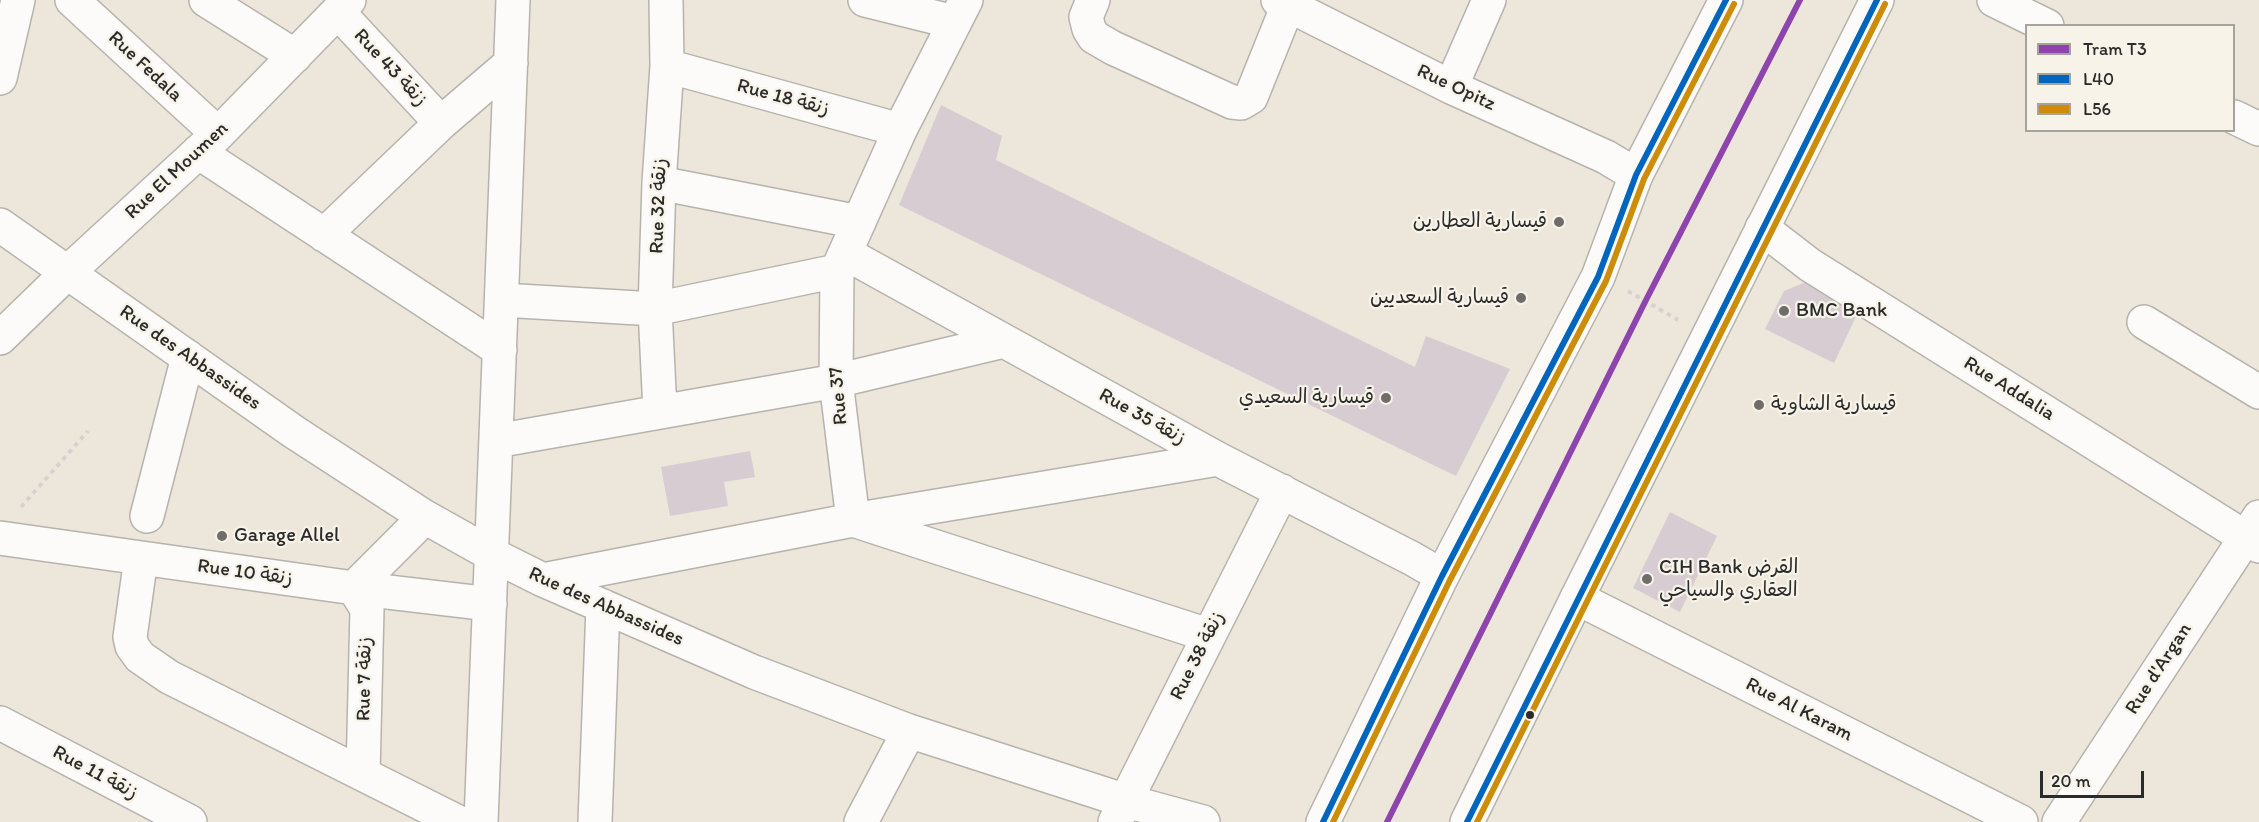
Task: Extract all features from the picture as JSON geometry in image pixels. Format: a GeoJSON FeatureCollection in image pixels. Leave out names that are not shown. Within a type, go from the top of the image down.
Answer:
{"type":"FeatureCollection","features":[{"type":"Feature","properties":{"kind":"street"},"geometry":{"type":"LineString","coordinates":[[0,76],[18,0]]}},
{"type":"Feature","properties":{"kind":"street","name":"Rue Fedala"},"geometry":{"type":"LineString","coordinates":[[72,0],[208,143],[324,234],[500,350]]}},
{"type":"Feature","properties":{"kind":"street"},"geometry":{"type":"LineString","coordinates":[[206,0],[296,56]]}},
{"type":"Feature","properties":{"kind":"street"},"geometry":{"type":"LineString","coordinates":[[481,822],[513,0]]}},
{"type":"Feature","properties":{"kind":"street","name":"Rue 32 زنقة"},"geometry":{"type":"LineString","coordinates":[[660,411],[655,309],[659,183],[667,66],[666,0]]}},
{"type":"Feature","properties":{"kind":"street"},"geometry":{"type":"LineString","coordinates":[[502,300],[655,309],[841,262],[900,130],[960,11],[865,0]]}},
{"type":"Feature","properties":{"kind":"street"},"geometry":{"type":"LineString","coordinates":[[1451,87],[1489,0]]}},
{"type":"Feature","properties":{"kind":"street"},"geometry":{"type":"LineString","coordinates":[[1323,822],[1442,576],[1598,277],[1636,175],[1726,0]]}},
{"type":"Feature","properties":{"kind":"street"},"geometry":{"type":"LineString","coordinates":[[1467,822],[1877,0]]}},
{"type":"Feature","properties":{"kind":"street"},"geometry":{"type":"LineString","coordinates":[[1994,0],[2043,24]]}},
{"type":"Feature","properties":{"kind":"street"},"geometry":{"type":"LineString","coordinates":[[1092,2],[1086,17],[1094,37],[1232,102],[1241,103],[1251,97],[1283,3]]}},
{"type":"Feature","properties":{"kind":"street","name":"Rue Opitz"},"geometry":{"type":"LineString","coordinates":[[1283,3],[1451,87],[1606,158],[1636,175]]}},
{"type":"Feature","properties":{"kind":"street","name":"Rue El Moumen"},"geometry":{"type":"LineString","coordinates":[[0,338],[208,143],[344,6]]}},
{"type":"Feature","properties":{"kind":"street","name":"Rue 43 زنقة"},"geometry":{"type":"LineString","coordinates":[[344,6],[441,123]]}},
{"type":"Feature","properties":{"kind":"street"},"geometry":{"type":"LineString","coordinates":[[324,234],[441,123],[511,63]]}},
{"type":"Feature","properties":{"kind":"street","name":"Rue 18 زنقة"},"geometry":{"type":"LineString","coordinates":[[667,66],[900,130]]}},
{"type":"Feature","properties":{"kind":"street"},"geometry":{"type":"LineString","coordinates":[[2235,117],[2259,129]]}},
{"type":"Feature","properties":{"kind":"street"},"geometry":{"type":"LineString","coordinates":[[659,183],[858,222]]}},
{"type":"Feature","properties":{"kind":"street","name":"Rue des Abbassides"},"geometry":{"type":"LineString","coordinates":[[0,225],[294,432],[425,517],[543,580],[754,672],[1120,811],[1203,822]]}},
{"type":"Feature","properties":{"kind":"street","name":"Rue Addalia"},"geometry":{"type":"LineString","coordinates":[[1762,228],[1810,265],[2254,533]]}},
{"type":"Feature","properties":{"kind":"street","name":"Rue 35 زنقة"},"geometry":{"type":"LineString","coordinates":[[841,262],[1004,341],[1218,459],[1442,576]]}},
{"type":"Feature","properties":{"kind":"street","name":"Rue 37"},"geometry":{"type":"LineString","coordinates":[[841,262],[836,381],[853,520]]}},
{"type":"Feature","properties":{"kind":"street"},"geometry":{"type":"LineString","coordinates":[[2144,322],[2259,392]]}},
{"type":"Feature","properties":{"kind":"street"},"geometry":{"type":"LineString","coordinates":[[496,441],[836,381],[1004,341]]}},
{"type":"Feature","properties":{"kind":"street"},"geometry":{"type":"LineString","coordinates":[[147,516],[188,357]]}},
{"type":"Feature","properties":{"kind":"street"},"geometry":{"type":"LineString","coordinates":[[543,580],[853,520],[1218,459]]}},
{"type":"Feature","properties":{"kind":"street","name":"Rue 38 زنقة"},"geometry":{"type":"LineString","coordinates":[[1120,811],[1282,491]]}},
{"type":"Feature","properties":{"kind":"street"},"geometry":{"type":"LineString","coordinates":[[354,588],[425,517]]}},
{"type":"Feature","properties":{"kind":"street"},"geometry":{"type":"LineString","coordinates":[[853,520],[1208,635]]}},
{"type":"Feature","properties":{"kind":"street","name":"Rue 10 زنقة"},"geometry":{"type":"LineString","coordinates":[[7,526],[141,558],[354,588],[490,604]]}},
{"type":"Feature","properties":{"kind":"street","name":"Rue d'Argan"},"geometry":{"type":"LineString","coordinates":[[2060,822],[2254,533]]}},
{"type":"Feature","properties":{"kind":"street"},"geometry":{"type":"LineString","coordinates":[[141,558],[130,638],[132,646],[140,657],[169,677],[458,822]]}},
{"type":"Feature","properties":{"kind":"street","name":"Rue 7 زنقة"},"geometry":{"type":"LineString","coordinates":[[354,588],[367,609],[363,774]]}},
{"type":"Feature","properties":{"kind":"street","name":"Rue Al Karam"},"geometry":{"type":"LineString","coordinates":[[1577,598],[2021,822]]}},
{"type":"Feature","properties":{"kind":"street"},"geometry":{"type":"LineString","coordinates":[[595,822],[603,606]]}},
{"type":"Feature","properties":{"kind":"street","name":"Rue 11 زنقة"},"geometry":{"type":"LineString","coordinates":[[0,723],[190,822]]}},
{"type":"Feature","properties":{"kind":"street"},"geometry":{"type":"LineString","coordinates":[[861,822],[909,731]]}},
{"type":"Feature","properties":{"kind":"path"},"geometry":{"type":"LineString","coordinates":[[1598,277],[1646,300],[1707,338]]}},
{"type":"Feature","properties":{"kind":"path"},"geometry":{"type":"LineString","coordinates":[[7,526],[88,431]]}},
{"type":"Feature","properties":{"kind":"building"},"geometry":{"type":"Polygon","coordinates":[[[941,105],[1002,136],[996,160],[1415,367],[1426,336],[1510,369],[1456,476],[899,205],[941,105]]]}},
{"type":"Feature","properties":{"kind":"building"},"geometry":{"type":"Polygon","coordinates":[[[1806,282],[1860,308],[1834,363],[1765,329],[1784,291],[1806,282]]]}},
{"type":"Feature","properties":{"kind":"building"},"geometry":{"type":"Polygon","coordinates":[[[750,451],[755,477],[724,482],[728,506],[670,516],[661,467],[750,451]]]}},
{"type":"Feature","properties":{"kind":"building"},"geometry":{"type":"Polygon","coordinates":[[[1670,512],[1717,536],[1680,612],[1633,588],[1670,512]]]}},
{"type":"Feature","properties":{"kind":"tram line","name":"T3"},"geometry":{"type":"LineString","coordinates":[[1387,822],[1646,300],[1800,0]]}},
{"type":"Feature","properties":{"kind":"transit line","name":"L40"},"geometry":{"type":"LineString","coordinates":[[1323,822],[1442,576],[1598,277],[1636,175],[1726,0]]}},
{"type":"Feature","properties":{"kind":"transit line","name":"L40"},"geometry":{"type":"LineString","coordinates":[[1467,822],[1877,0]]}},
{"type":"Feature","properties":{"kind":"transit line","name":"L56"},"geometry":{"type":"LineString","coordinates":[[1333,822],[1450,580],[1606,281],[1644,179],[1734,4]]}},
{"type":"Feature","properties":{"kind":"transit line","name":"L56"},"geometry":{"type":"LineString","coordinates":[[1477,822],[1885,4]]}},
{"type":"Feature","properties":{"kind":"place","name":"قيسارية العطارين"},"geometry":{"type":"Point","coordinates":[1559,222]}},
{"type":"Feature","properties":{"kind":"place","name":"قيسارية السعديين"},"geometry":{"type":"Point","coordinates":[1521,298]}},
{"type":"Feature","properties":{"kind":"place","name":"BMC Bank"},"geometry":{"type":"Point","coordinates":[1784,311]}},
{"type":"Feature","properties":{"kind":"place","name":"قيسارية السعيدي"},"geometry":{"type":"Point","coordinates":[1386,398]}},
{"type":"Feature","properties":{"kind":"place","name":"قيسارية الشاوية"},"geometry":{"type":"Point","coordinates":[1759,405]}},
{"type":"Feature","properties":{"kind":"place","name":"Garage Allel"},"geometry":{"type":"Point","coordinates":[222,536]}},
{"type":"Feature","properties":{"kind":"place","name":"CIH Bank القرض العقاري والسياحي"},"geometry":{"type":"Point","coordinates":[1647,579]}}]}
